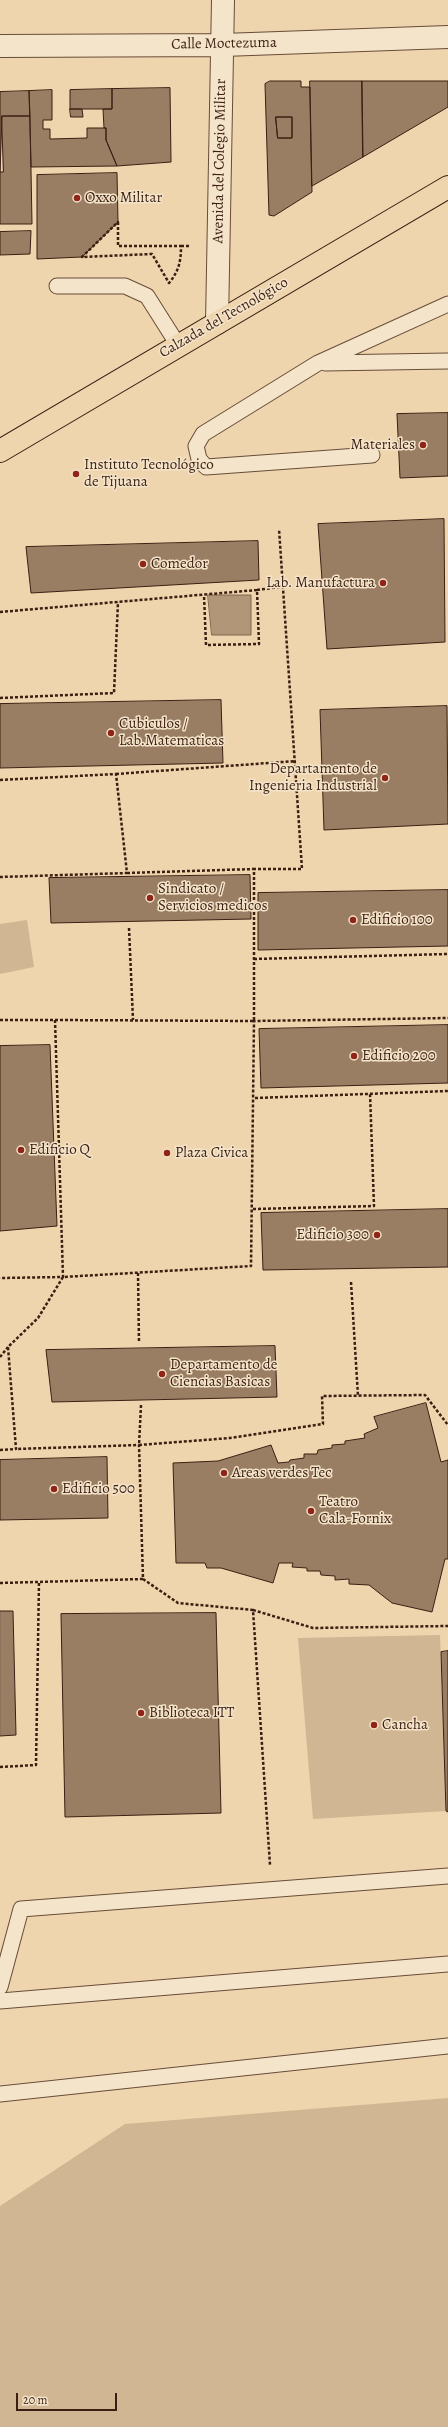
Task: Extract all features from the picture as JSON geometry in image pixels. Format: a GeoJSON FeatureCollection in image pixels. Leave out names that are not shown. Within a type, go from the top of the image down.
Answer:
{"type":"FeatureCollection","features":[{"type":"Feature","properties":{"kind":"main road","name":"Calzada del Tecnológico"},"geometry":{"type":"LineString","coordinates":[[0,451],[448,187]]}},
{"type":"Feature","properties":{"kind":"street","name":"Avenida del Colegio Militar"},"geometry":{"type":"LineString","coordinates":[[216,323],[223,0]]}},
{"type":"Feature","properties":{"kind":"street","name":"Calle Moctezuma"},"geometry":{"type":"LineString","coordinates":[[0,46],[223,45],[448,37]]}},
{"type":"Feature","properties":{"kind":"lane"},"geometry":{"type":"LineString","coordinates":[[57,286],[125,286],[147,296],[178,345]]}},
{"type":"Feature","properties":{"kind":"lane"},"geometry":{"type":"LineString","coordinates":[[372,455],[206,467],[199,459],[196,446],[203,434],[318,363],[448,304]]}},
{"type":"Feature","properties":{"kind":"lane"},"geometry":{"type":"LineString","coordinates":[[318,363],[448,361]]}},
{"type":"Feature","properties":{"kind":"lane"},"geometry":{"type":"LineString","coordinates":[[0,1987],[21,1909],[448,1876]]}},
{"type":"Feature","properties":{"kind":"lane"},"geometry":{"type":"LineString","coordinates":[[0,2001],[448,1964]]}},
{"type":"Feature","properties":{"kind":"lane"},"geometry":{"type":"LineString","coordinates":[[0,2094],[448,2046]]}},
{"type":"Feature","properties":{"kind":"path"},"geometry":{"type":"LineString","coordinates":[[118,222],[118,246],[181,246],[181,262],[178,271],[169,283],[152,254],[82,257],[118,222]]}},
{"type":"Feature","properties":{"kind":"path"},"geometry":{"type":"LineString","coordinates":[[0,877],[254,869],[302,869],[285,586],[278,528]]}},
{"type":"Feature","properties":{"kind":"path"},"geometry":{"type":"LineString","coordinates":[[0,612],[204,595],[285,586]]}},
{"type":"Feature","properties":{"kind":"path"},"geometry":{"type":"LineString","coordinates":[[204,595],[206,645],[258,644],[257,590]]}},
{"type":"Feature","properties":{"kind":"path"},"geometry":{"type":"LineString","coordinates":[[0,698],[114,693],[118,602]]}},
{"type":"Feature","properties":{"kind":"path"},"geometry":{"type":"LineString","coordinates":[[0,780],[116,774],[296,761]]}},
{"type":"Feature","properties":{"kind":"path"},"geometry":{"type":"LineString","coordinates":[[116,774],[127,873]]}},
{"type":"Feature","properties":{"kind":"path"},"geometry":{"type":"LineString","coordinates":[[0,1278],[63,1277],[252,1266],[255,1098],[254,869]]}},
{"type":"Feature","properties":{"kind":"path"},"geometry":{"type":"LineString","coordinates":[[129,928],[133,1020]]}},
{"type":"Feature","properties":{"kind":"path"},"geometry":{"type":"LineString","coordinates":[[254,959],[448,954]]}},
{"type":"Feature","properties":{"kind":"path"},"geometry":{"type":"LineString","coordinates":[[0,1020],[254,1021],[448,1018]]}},
{"type":"Feature","properties":{"kind":"path"},"geometry":{"type":"LineString","coordinates":[[0,1357],[8,1347],[38,1318],[63,1277],[55,1020]]}},
{"type":"Feature","properties":{"kind":"path"},"geometry":{"type":"LineString","coordinates":[[255,1098],[448,1091]]}},
{"type":"Feature","properties":{"kind":"path"},"geometry":{"type":"LineString","coordinates":[[253,1208],[374,1206],[370,1093]]}},
{"type":"Feature","properties":{"kind":"path"},"geometry":{"type":"LineString","coordinates":[[138,1272],[139,1343]]}},
{"type":"Feature","properties":{"kind":"path"},"geometry":{"type":"LineString","coordinates":[[351,1282],[358,1396]]}},
{"type":"Feature","properties":{"kind":"path"},"geometry":{"type":"LineString","coordinates":[[8,1347],[16,1449]]}},
{"type":"Feature","properties":{"kind":"path"},"geometry":{"type":"LineString","coordinates":[[0,1450],[139,1445],[230,1438],[323,1424],[322,1396],[425,1395],[448,1425]]}},
{"type":"Feature","properties":{"kind":"path"},"geometry":{"type":"LineString","coordinates":[[141,1405],[139,1445],[143,1579]]}},
{"type":"Feature","properties":{"kind":"path"},"geometry":{"type":"LineString","coordinates":[[0,1583],[143,1579],[178,1603],[253,1610],[313,1628],[448,1626]]}},
{"type":"Feature","properties":{"kind":"path"},"geometry":{"type":"LineString","coordinates":[[0,1767],[36,1765],[39,1582]]}},
{"type":"Feature","properties":{"kind":"path"},"geometry":{"type":"LineString","coordinates":[[253,1610],[272,1889]]}},
{"type":"Feature","properties":{"kind":"shaded area"},"geometry":{"type":"Polygon","coordinates":[[[208,595],[251,595],[251,635],[212,635],[208,595]]]}},
{"type":"Feature","properties":{"kind":"shaded area"},"geometry":{"type":"Polygon","coordinates":[[[27,920],[34,967],[0,974],[0,924],[27,920]]]}},
{"type":"Feature","properties":{"kind":"shaded area","name":"Cancha"},"geometry":{"type":"Polygon","coordinates":[[[440,1635],[446,1811],[313,1819],[298,1638],[440,1635]]]}},
{"type":"Feature","properties":{"kind":"shaded area"},"geometry":{"type":"Polygon","coordinates":[[[448,2098],[448,2427],[0,2427],[0,2206],[125,2124],[448,2098]]]}},
{"type":"Feature","properties":{"kind":"building"},"geometry":{"type":"Polygon","coordinates":[[[270,81],[301,81],[301,87],[310,87],[312,192],[274,216],[269,215],[265,84],[270,81]],[[276,117],[278,138],[292,138],[292,117],[276,117]]]}},
{"type":"Feature","properties":{"kind":"building"},"geometry":{"type":"Polygon","coordinates":[[[310,81],[362,81],[363,157],[312,186],[310,81]]]}},
{"type":"Feature","properties":{"kind":"building"},"geometry":{"type":"Polygon","coordinates":[[[362,81],[448,81],[448,107],[363,157],[362,81]]]}},
{"type":"Feature","properties":{"kind":"building"},"geometry":{"type":"Polygon","coordinates":[[[170,88],[171,162],[117,166],[106,140],[106,128],[104,128],[103,109],[112,109],[112,89],[170,88]]]}},
{"type":"Feature","properties":{"kind":"building"},"geometry":{"type":"Polygon","coordinates":[[[112,89],[112,109],[70,109],[70,90],[112,89]]]}},
{"type":"Feature","properties":{"kind":"building"},"geometry":{"type":"Polygon","coordinates":[[[52,90],[52,120],[43,120],[43,129],[50,129],[50,139],[87,138],[87,128],[106,128],[106,140],[117,166],[31,167],[29,91],[52,90]]]}},
{"type":"Feature","properties":{"kind":"building"},"geometry":{"type":"Polygon","coordinates":[[[29,91],[30,116],[2,116],[0,172],[0,92],[29,91]]]}},
{"type":"Feature","properties":{"kind":"building"},"geometry":{"type":"Polygon","coordinates":[[[70,109],[82,109],[83,117],[71,117],[70,109]]]}},
{"type":"Feature","properties":{"kind":"building"},"geometry":{"type":"Polygon","coordinates":[[[2,116],[30,116],[32,224],[0,224],[0,172],[3,172],[2,116]]]}},
{"type":"Feature","properties":{"kind":"building"},"geometry":{"type":"Polygon","coordinates":[[[276,117],[292,117],[292,138],[278,138],[276,117]]]}},
{"type":"Feature","properties":{"kind":"building","name":"Oxxo Militar"},"geometry":{"type":"Polygon","coordinates":[[[117,173],[118,222],[82,257],[37,259],[37,175],[117,173]]]}},
{"type":"Feature","properties":{"kind":"building"},"geometry":{"type":"Polygon","coordinates":[[[31,231],[30,254],[0,255],[0,232],[31,231]]]}},
{"type":"Feature","properties":{"kind":"building","name":"Materiales"},"geometry":{"type":"Polygon","coordinates":[[[448,413],[448,476],[400,478],[397,414],[448,413]]]}},
{"type":"Feature","properties":{"kind":"building","name":"Lab. Manufactura"},"geometry":{"type":"Polygon","coordinates":[[[444,519],[445,642],[327,649],[318,524],[444,519]]]}},
{"type":"Feature","properties":{"kind":"building","name":"Comedor"},"geometry":{"type":"Polygon","coordinates":[[[258,541],[259,580],[31,593],[26,547],[258,541]]]}},
{"type":"Feature","properties":{"kind":"building","name":"Cubiculos / Lab.Matematicas"},"geometry":{"type":"Polygon","coordinates":[[[221,700],[223,763],[0,768],[0,704],[221,700]]]}},
{"type":"Feature","properties":{"kind":"building","name":"Departamento de Ingenieria Industrial"},"geometry":{"type":"Polygon","coordinates":[[[447,706],[448,824],[324,830],[320,710],[447,706]]]}},
{"type":"Feature","properties":{"kind":"building","name":"Sindicato / Servicios medicos"},"geometry":{"type":"Polygon","coordinates":[[[250,875],[251,919],[51,923],[49,878],[250,875]]]}},
{"type":"Feature","properties":{"kind":"building","name":"Edificio 100"},"geometry":{"type":"Polygon","coordinates":[[[448,890],[448,946],[258,950],[258,893],[448,890]]]}},
{"type":"Feature","properties":{"kind":"building","name":"Edificio 200"},"geometry":{"type":"Polygon","coordinates":[[[448,1025],[448,1083],[261,1088],[259,1029],[448,1025]]]}},
{"type":"Feature","properties":{"kind":"building"},"geometry":{"type":"Polygon","coordinates":[[[50,1045],[57,1226],[0,1231],[0,1046],[50,1045]]]}},
{"type":"Feature","properties":{"kind":"building","name":"Edificio 300"},"geometry":{"type":"Polygon","coordinates":[[[448,1209],[448,1267],[263,1270],[261,1213],[448,1209]]]}},
{"type":"Feature","properties":{"kind":"building","name":"Departamento de Ciencias Basicas"},"geometry":{"type":"Polygon","coordinates":[[[275,1346],[277,1397],[52,1402],[46,1350],[275,1346]]]}},
{"type":"Feature","properties":{"kind":"building","name":"Teatro Cala-Fornix"},"geometry":{"type":"Polygon","coordinates":[[[426,1403],[441,1462],[448,1460],[448,1559],[445,1559],[432,1612],[392,1603],[369,1585],[349,1584],[349,1579],[335,1580],[335,1576],[321,1575],[320,1571],[307,1571],[307,1568],[292,1567],[293,1563],[279,1563],[273,1583],[221,1568],[207,1568],[205,1563],[176,1563],[173,1463],[218,1461],[271,1445],[278,1463],[289,1462],[290,1460],[304,1458],[304,1454],[317,1454],[318,1450],[332,1448],[332,1445],[345,1444],[345,1441],[365,1438],[364,1434],[378,1428],[374,1417],[426,1403]]]}},
{"type":"Feature","properties":{"kind":"building","name":"Edificio 500"},"geometry":{"type":"Polygon","coordinates":[[[107,1457],[108,1518],[0,1520],[0,1460],[107,1457]]]}},
{"type":"Feature","properties":{"kind":"building"},"geometry":{"type":"Polygon","coordinates":[[[0,1611],[13,1611],[16,1735],[0,1736],[0,1611]]]}},
{"type":"Feature","properties":{"kind":"building","name":"Biblioteca ITT"},"geometry":{"type":"Polygon","coordinates":[[[216,1613],[221,1813],[65,1817],[61,1614],[216,1613]]]}},
{"type":"Feature","properties":{"kind":"building"},"geometry":{"type":"Polygon","coordinates":[[[448,1651],[448,1812],[446,1811],[441,1652],[448,1651]]]}},
{"type":"Feature","properties":{"kind":"place","name":"Oxxo Militar"},"geometry":{"type":"Point","coordinates":[77,198]}},
{"type":"Feature","properties":{"kind":"place","name":"Materiales"},"geometry":{"type":"Point","coordinates":[423,445]}},
{"type":"Feature","properties":{"kind":"place","name":"Instituto Tecnológico de Tijuana"},"geometry":{"type":"Point","coordinates":[76,474]}},
{"type":"Feature","properties":{"kind":"place","name":"Comedor"},"geometry":{"type":"Point","coordinates":[143,564]}},
{"type":"Feature","properties":{"kind":"place","name":"Lab. Manufactura"},"geometry":{"type":"Point","coordinates":[383,583]}},
{"type":"Feature","properties":{"kind":"place","name":"Cubiculos / Lab.Matematicas"},"geometry":{"type":"Point","coordinates":[111,733]}},
{"type":"Feature","properties":{"kind":"place","name":"Departamento de Ingenieria Industrial"},"geometry":{"type":"Point","coordinates":[385,778]}},
{"type":"Feature","properties":{"kind":"place","name":"Sindicato / Servicios medicos"},"geometry":{"type":"Point","coordinates":[150,898]}},
{"type":"Feature","properties":{"kind":"place","name":"Edificio 100"},"geometry":{"type":"Point","coordinates":[353,920]}},
{"type":"Feature","properties":{"kind":"place","name":"Edificio 200"},"geometry":{"type":"Point","coordinates":[354,1056]}},
{"type":"Feature","properties":{"kind":"place","name":"Edificio Q"},"geometry":{"type":"Point","coordinates":[21,1150]}},
{"type":"Feature","properties":{"kind":"place","name":"Plaza Civica"},"geometry":{"type":"Point","coordinates":[167,1153]}},
{"type":"Feature","properties":{"kind":"place","name":"Edificio 300"},"geometry":{"type":"Point","coordinates":[377,1235]}},
{"type":"Feature","properties":{"kind":"place","name":"Departamento de Ciencias Basicas"},"geometry":{"type":"Point","coordinates":[162,1374]}},
{"type":"Feature","properties":{"kind":"place","name":"Areas verdes Tec"},"geometry":{"type":"Point","coordinates":[224,1473]}},
{"type":"Feature","properties":{"kind":"place","name":"Edificio 500"},"geometry":{"type":"Point","coordinates":[54,1489]}},
{"type":"Feature","properties":{"kind":"place","name":"Teatro Cala-Fornix"},"geometry":{"type":"Point","coordinates":[311,1511]}},
{"type":"Feature","properties":{"kind":"place","name":"Biblioteca ITT"},"geometry":{"type":"Point","coordinates":[141,1713]}},
{"type":"Feature","properties":{"kind":"place","name":"Cancha"},"geometry":{"type":"Point","coordinates":[374,1725]}}]}
